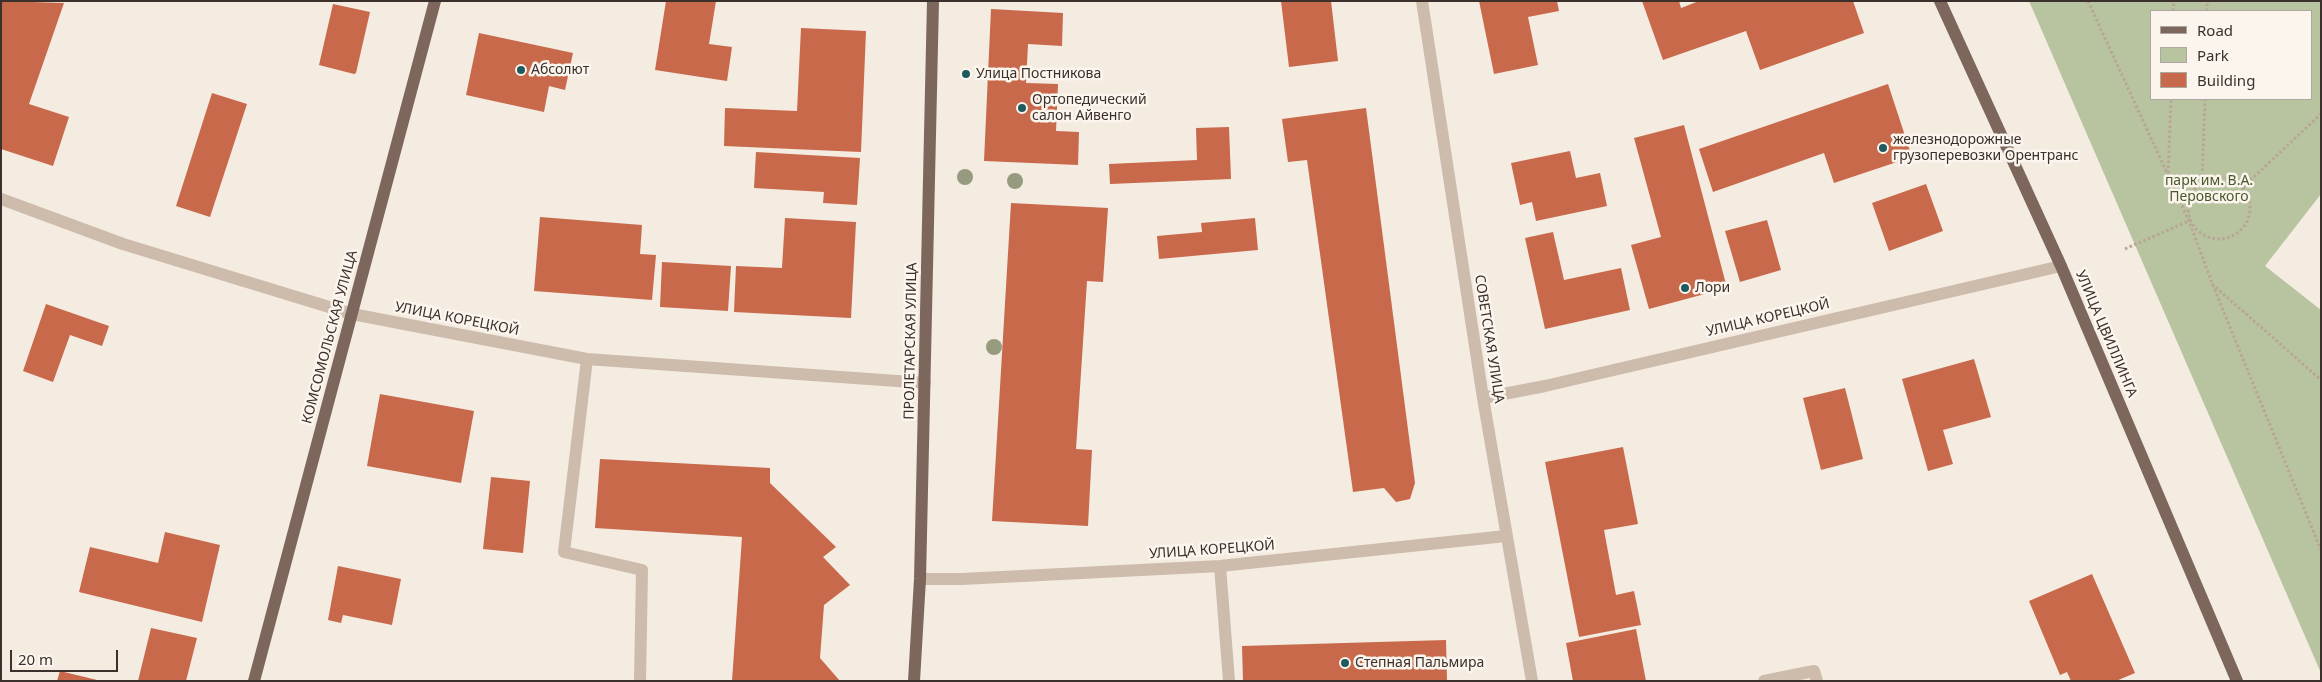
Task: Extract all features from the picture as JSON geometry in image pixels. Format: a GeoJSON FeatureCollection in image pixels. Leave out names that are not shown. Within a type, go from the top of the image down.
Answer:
{"type":"FeatureCollection","features":[{"type":"Feature","properties":{"kind":"main road","name":"КОМСОМОЛЬСКАЯ УЛИЦА"},"geometry":{"type":"LineString","coordinates":[[254,681],[435,1]]}},
{"type":"Feature","properties":{"kind":"main road","name":"ПРОЛЕТАРСКАЯ УЛИЦА"},"geometry":{"type":"LineString","coordinates":[[914,681],[920,579],[933,1]]}},
{"type":"Feature","properties":{"kind":"main road","name":"УЛИЦА ЦВИЛЛИНГА"},"geometry":{"type":"LineString","coordinates":[[1940,1],[2060,266],[2237,681]]}},
{"type":"Feature","properties":{"kind":"street","name":"СОВЕТСКАЯ УЛИЦА"},"geometry":{"type":"LineString","coordinates":[[1422,1],[1483,398],[1532,681]]}},
{"type":"Feature","properties":{"kind":"street","name":"УЛИЦА КОРЕЦКОЙ"},"geometry":{"type":"LineString","coordinates":[[1,199],[123,244],[352,314],[587,359],[925,382]]}},
{"type":"Feature","properties":{"kind":"street","name":"УЛИЦА КОРЕЦКОЙ"},"geometry":{"type":"LineString","coordinates":[[1483,398],[1545,386],[2060,266]]}},
{"type":"Feature","properties":{"kind":"street"},"geometry":{"type":"LineString","coordinates":[[587,359],[564,552],[642,570],[640,681]]}},
{"type":"Feature","properties":{"kind":"street","name":"УЛИЦА КОРЕЦКОЙ"},"geometry":{"type":"LineString","coordinates":[[920,579],[962,579],[1220,566],[1506,536]]}},
{"type":"Feature","properties":{"kind":"street"},"geometry":{"type":"LineString","coordinates":[[1220,566],[1229,681]]}},
{"type":"Feature","properties":{"kind":"street"},"geometry":{"type":"LineString","coordinates":[[1764,681],[1814,671],[1817,681]]}},
{"type":"Feature","properties":{"kind":"path"},"geometry":{"type":"LineString","coordinates":[[2088,1],[2168,179],[2189,221],[2212,283],[2321,550]]}},
{"type":"Feature","properties":{"kind":"path"},"geometry":{"type":"LineString","coordinates":[[2168,179],[2171,100]]}},
{"type":"Feature","properties":{"kind":"path"},"geometry":{"type":"LineString","coordinates":[[2202,180],[2218,176],[2243,187],[2250,209],[2244,228],[2227,239],[2209,239],[2189,221],[2188,198],[2202,180],[2205,100]]}},
{"type":"Feature","properties":{"kind":"path"},"geometry":{"type":"LineString","coordinates":[[2243,187],[2321,114]]}},
{"type":"Feature","properties":{"kind":"path"},"geometry":{"type":"LineString","coordinates":[[2125,249],[2189,221]]}},
{"type":"Feature","properties":{"kind":"path"},"geometry":{"type":"LineString","coordinates":[[2212,283],[2321,380]]}},
{"type":"Feature","properties":{"kind":"green space","name":"парк им. В.А. Перовского"},"geometry":{"type":"Polygon","coordinates":[[[2029,1],[2321,1],[2321,194],[2265,266],[2321,310],[2321,673],[2029,1]]]}},
{"type":"Feature","properties":{"kind":"building"},"geometry":{"type":"Polygon","coordinates":[[[1,1],[64,3],[29,104],[69,117],[53,166],[1,149],[1,1]]]}},
{"type":"Feature","properties":{"kind":"building"},"geometry":{"type":"Polygon","coordinates":[[[666,1],[716,1],[709,44],[732,47],[727,81],[655,70],[666,1]]]}},
{"type":"Feature","properties":{"kind":"building"},"geometry":{"type":"Polygon","coordinates":[[[1281,1],[1331,1],[1338,61],[1289,67],[1281,1]]]}},
{"type":"Feature","properties":{"kind":"building"},"geometry":{"type":"Polygon","coordinates":[[[1479,1],[1557,1],[1559,11],[1528,17],[1538,65],[1494,74],[1479,1]]]}},
{"type":"Feature","properties":{"kind":"building"},"geometry":{"type":"Polygon","coordinates":[[[1642,1],[1679,1],[1681,8],[1699,1],[1853,1],[1864,33],[1760,70],[1746,31],[1663,60],[1642,1]]]}},
{"type":"Feature","properties":{"kind":"building"},"geometry":{"type":"Polygon","coordinates":[[[333,4],[370,12],[356,73],[354,74],[319,65],[333,4]]]}},
{"type":"Feature","properties":{"kind":"building","name":"Ортопедический салон Айвенго"},"geometry":{"type":"Polygon","coordinates":[[[991,9],[1063,13],[1062,46],[1028,44],[1026,83],[1058,84],[1056,131],[1079,132],[1078,165],[984,161],[991,9]]]}},
{"type":"Feature","properties":{"kind":"building"},"geometry":{"type":"Polygon","coordinates":[[[801,28],[866,31],[861,152],[724,146],[725,108],[797,111],[801,28]]]}},
{"type":"Feature","properties":{"kind":"building","name":"Абсолют"},"geometry":{"type":"Polygon","coordinates":[[[479,33],[573,53],[565,90],[549,86],[544,112],[466,95],[479,33]]]}},
{"type":"Feature","properties":{"kind":"building"},"geometry":{"type":"Polygon","coordinates":[[[1888,84],[1912,157],[1834,183],[1824,153],[1713,192],[1699,149],[1888,84]]]}},
{"type":"Feature","properties":{"kind":"building"},"geometry":{"type":"Polygon","coordinates":[[[212,93],[247,104],[210,217],[176,206],[212,93]]]}},
{"type":"Feature","properties":{"kind":"building"},"geometry":{"type":"Polygon","coordinates":[[[1366,108],[1415,483],[1410,499],[1396,502],[1384,488],[1353,492],[1307,160],[1288,162],[1282,119],[1366,108]]]}},
{"type":"Feature","properties":{"kind":"building"},"geometry":{"type":"Polygon","coordinates":[[[1684,125],[1727,288],[1649,309],[1631,245],[1661,237],[1634,138],[1684,125]]]}},
{"type":"Feature","properties":{"kind":"building"},"geometry":{"type":"Polygon","coordinates":[[[1229,127],[1231,179],[1110,184],[1109,164],[1197,160],[1196,128],[1229,127]]]}},
{"type":"Feature","properties":{"kind":"building"},"geometry":{"type":"Polygon","coordinates":[[[1570,151],[1576,178],[1600,173],[1607,206],[1536,221],[1532,202],[1520,205],[1511,163],[1570,151]]]}},
{"type":"Feature","properties":{"kind":"building"},"geometry":{"type":"Polygon","coordinates":[[[756,152],[860,158],[857,205],[823,203],[824,192],[754,188],[756,152]]]}},
{"type":"Feature","properties":{"kind":"building"},"geometry":{"type":"Polygon","coordinates":[[[1926,184],[1943,231],[1889,251],[1872,203],[1926,184]]]}},
{"type":"Feature","properties":{"kind":"building"},"geometry":{"type":"Polygon","coordinates":[[[1011,203],[1108,208],[1103,282],[1087,281],[1076,449],[1092,450],[1088,526],[992,521],[1011,203]]]}},
{"type":"Feature","properties":{"kind":"building"},"geometry":{"type":"Polygon","coordinates":[[[540,217],[642,225],[640,254],[656,255],[652,300],[534,291],[540,217]]]}},
{"type":"Feature","properties":{"kind":"building"},"geometry":{"type":"Polygon","coordinates":[[[785,218],[856,222],[851,318],[734,312],[736,266],[782,268],[785,218]]]}},
{"type":"Feature","properties":{"kind":"building"},"geometry":{"type":"Polygon","coordinates":[[[1255,218],[1258,250],[1159,259],[1157,236],[1202,232],[1201,223],[1255,218]]]}},
{"type":"Feature","properties":{"kind":"building"},"geometry":{"type":"Polygon","coordinates":[[[1767,220],[1781,270],[1740,282],[1725,231],[1767,220]]]}},
{"type":"Feature","properties":{"kind":"building"},"geometry":{"type":"Polygon","coordinates":[[[1553,232],[1564,280],[1621,268],[1630,310],[1545,329],[1525,238],[1553,232]]]}},
{"type":"Feature","properties":{"kind":"building"},"geometry":{"type":"Polygon","coordinates":[[[662,262],[731,266],[728,311],[660,307],[662,262]]]}},
{"type":"Feature","properties":{"kind":"building"},"geometry":{"type":"Polygon","coordinates":[[[46,304],[109,326],[102,346],[70,335],[53,382],[23,371],[46,304]]]}},
{"type":"Feature","properties":{"kind":"building"},"geometry":{"type":"Polygon","coordinates":[[[1974,359],[1991,417],[1943,430],[1953,464],[1928,471],[1902,379],[1974,359]]]}},
{"type":"Feature","properties":{"kind":"building"},"geometry":{"type":"Polygon","coordinates":[[[1845,388],[1863,459],[1821,470],[1803,398],[1845,388]]]}},
{"type":"Feature","properties":{"kind":"building"},"geometry":{"type":"Polygon","coordinates":[[[380,394],[474,411],[461,483],[367,466],[380,394]]]}},
{"type":"Feature","properties":{"kind":"building"},"geometry":{"type":"Polygon","coordinates":[[[1623,447],[1638,524],[1604,530],[1616,595],[1634,591],[1641,625],[1579,637],[1545,462],[1623,447]]]}},
{"type":"Feature","properties":{"kind":"building"},"geometry":{"type":"Polygon","coordinates":[[[600,459],[770,468],[770,483],[836,547],[823,557],[850,585],[824,605],[820,658],[840,681],[732,681],[742,537],[595,528],[600,459]]]}},
{"type":"Feature","properties":{"kind":"building"},"geometry":{"type":"Polygon","coordinates":[[[491,477],[530,481],[523,553],[483,549],[491,477]]]}},
{"type":"Feature","properties":{"kind":"building"},"geometry":{"type":"Polygon","coordinates":[[[165,532],[220,545],[202,622],[79,592],[90,547],[158,563],[165,532]]]}},
{"type":"Feature","properties":{"kind":"building"},"geometry":{"type":"Polygon","coordinates":[[[338,566],[401,579],[392,625],[343,615],[341,623],[328,620],[338,566]]]}},
{"type":"Feature","properties":{"kind":"building"},"geometry":{"type":"Polygon","coordinates":[[[2092,574],[2135,673],[2116,681],[2071,681],[2067,672],[2060,675],[2029,601],[2092,574]]]}},
{"type":"Feature","properties":{"kind":"building"},"geometry":{"type":"Polygon","coordinates":[[[151,628],[197,638],[186,681],[138,681],[151,628]]]}},
{"type":"Feature","properties":{"kind":"building"},"geometry":{"type":"Polygon","coordinates":[[[1636,629],[1646,681],[1573,681],[1566,643],[1636,629]]]}},
{"type":"Feature","properties":{"kind":"building","name":"Степная Пальмира"},"geometry":{"type":"Polygon","coordinates":[[[1446,640],[1447,681],[1243,681],[1242,646],[1446,640]]]}},
{"type":"Feature","properties":{"kind":"building"},"geometry":{"type":"Polygon","coordinates":[[[60,671],[97,680],[97,681],[57,681],[60,671]]]}},
{"type":"Feature","properties":{"kind":"place","name":"Абсолют"},"geometry":{"type":"Point","coordinates":[521,70]}},
{"type":"Feature","properties":{"kind":"place","name":"Улица Постникова"},"geometry":{"type":"Point","coordinates":[966,74]}},
{"type":"Feature","properties":{"kind":"place","name":"Ортопедический салон Айвенго"},"geometry":{"type":"Point","coordinates":[1022,108]}},
{"type":"Feature","properties":{"kind":"place","name":"железнодорожные грузоперевозки Орентранс"},"geometry":{"type":"Point","coordinates":[1883,148]}},
{"type":"Feature","properties":{"kind":"place","name":"Лори"},"geometry":{"type":"Point","coordinates":[1685,288]}},
{"type":"Feature","properties":{"kind":"place","name":"Степная Пальмира"},"geometry":{"type":"Point","coordinates":[1345,663]}}]}
